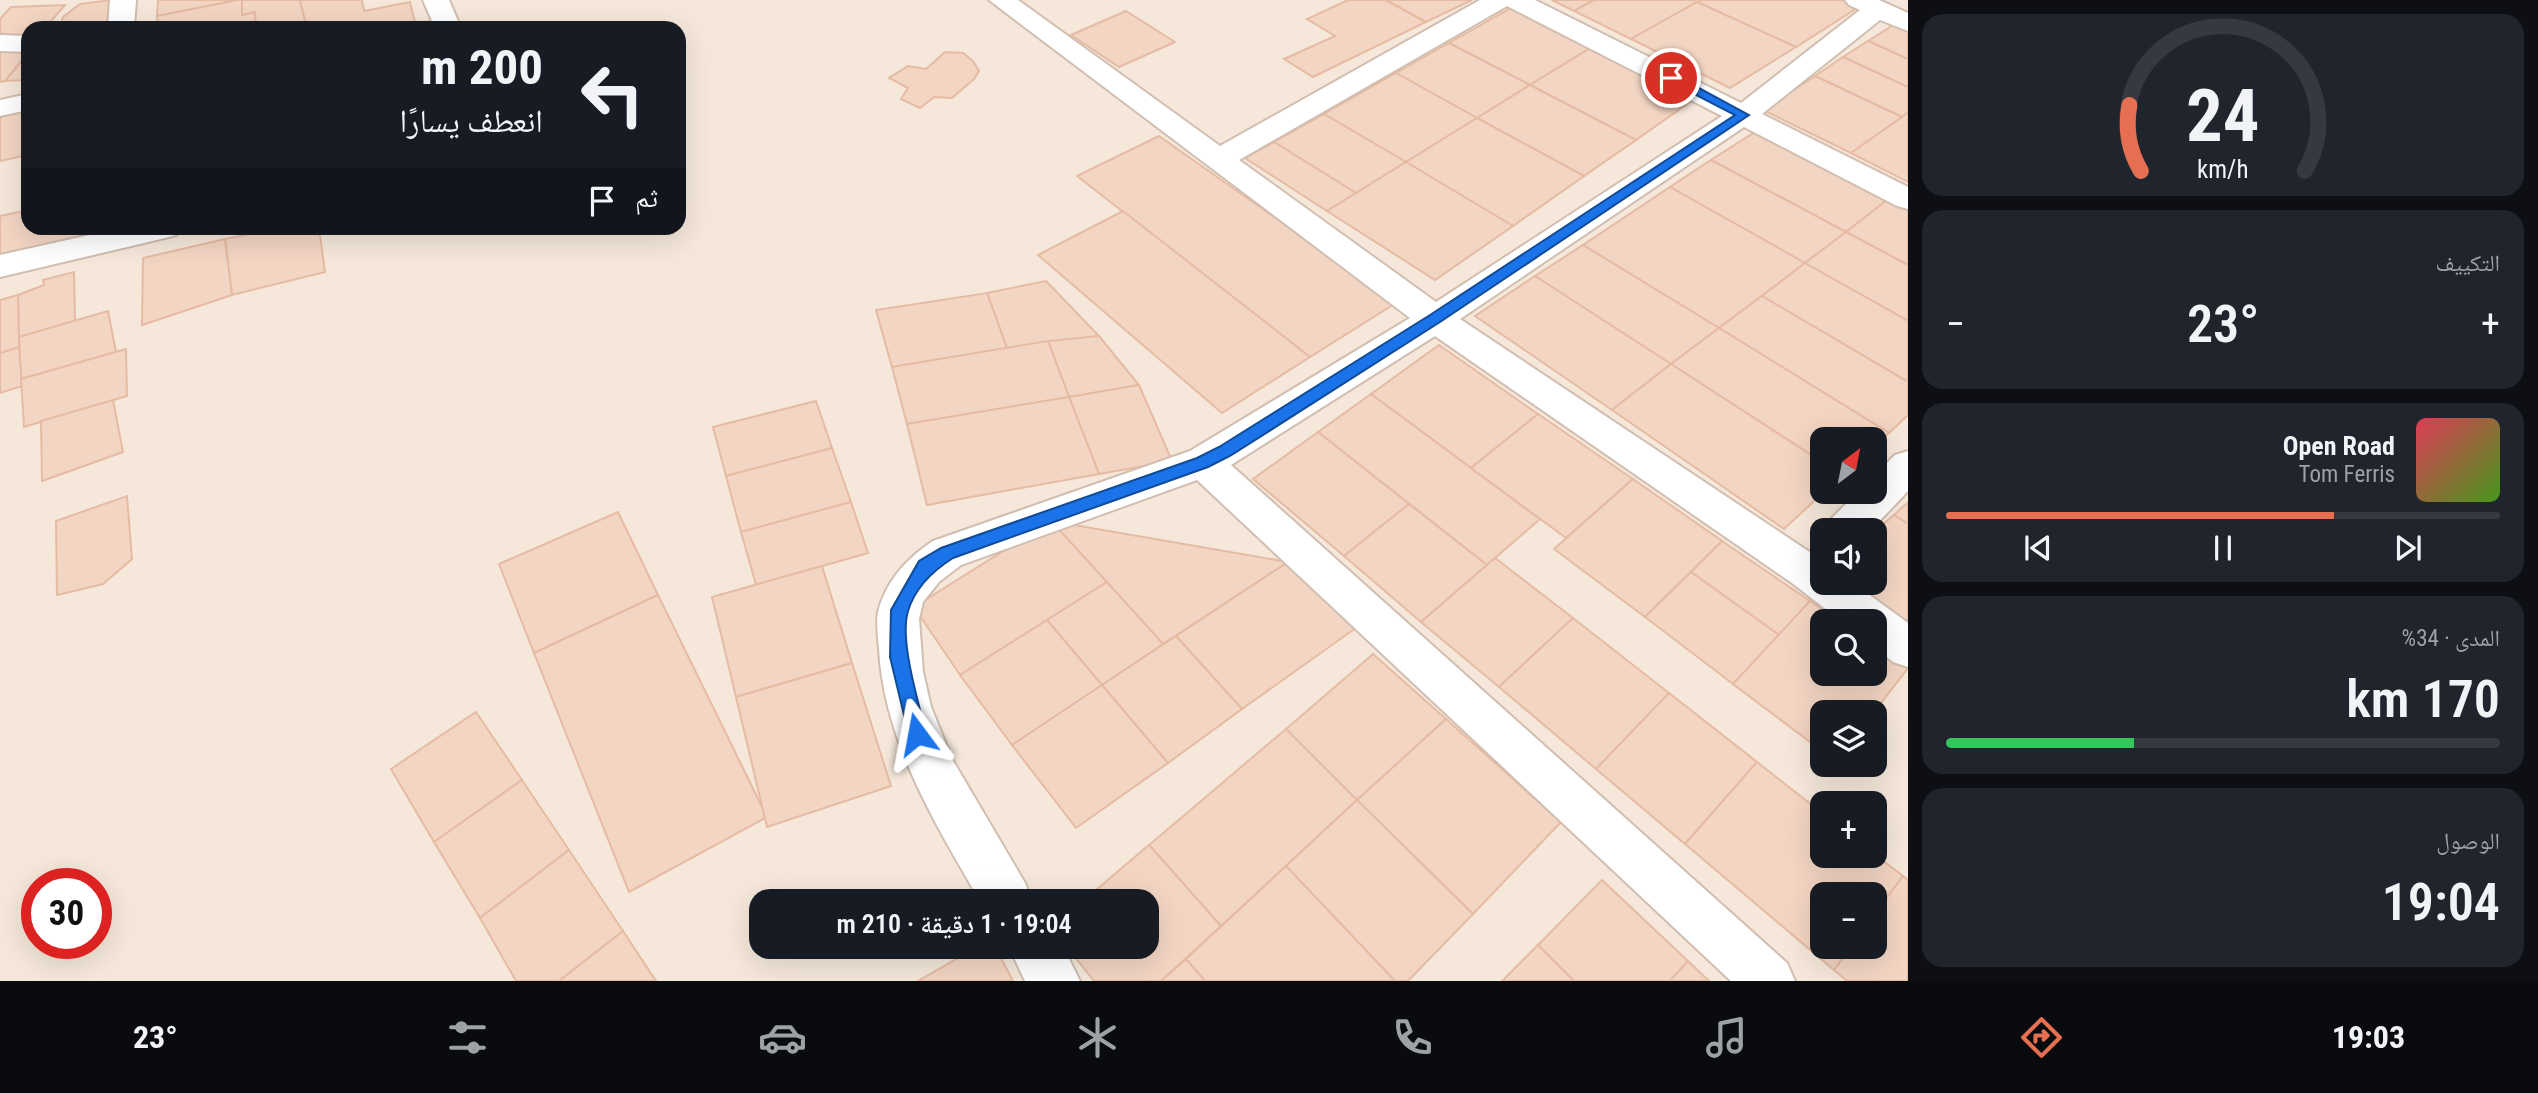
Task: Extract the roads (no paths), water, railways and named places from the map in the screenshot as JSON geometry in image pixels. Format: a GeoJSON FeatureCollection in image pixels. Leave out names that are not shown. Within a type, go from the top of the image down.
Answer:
{"type":"FeatureCollection","features":[{"type":"Feature","properties":{"kind":"street"},"geometry":{"type":"LineString","coordinates":[[122,21],[123,0]]}},
{"type":"Feature","properties":{"kind":"street"},"geometry":{"type":"LineString","coordinates":[[436,0],[445,21]]}},
{"type":"Feature","properties":{"kind":"street"},"geometry":{"type":"LineString","coordinates":[[1002,0],[1435,319],[1810,560]]}},
{"type":"Feature","properties":{"kind":"street"},"geometry":{"type":"LineString","coordinates":[[1218,160],[1499,0]]}},
{"type":"Feature","properties":{"kind":"street"},"geometry":{"type":"LineString","coordinates":[[1515,0],[1908,199]]}},
{"type":"Feature","properties":{"kind":"street"},"geometry":{"type":"LineString","coordinates":[[1000,889],[960,820],[917,734],[899,657],[899,610],[925,566],[947,553],[1203,462],[1435,319],[1743,115],[1868,5],[1908,23]]}},
{"type":"Feature","properties":{"kind":"street"},"geometry":{"type":"LineString","coordinates":[[0,43],[21,44]]}},
{"type":"Feature","properties":{"kind":"street"},"geometry":{"type":"LineString","coordinates":[[0,107],[21,103]]}},
{"type":"Feature","properties":{"kind":"street"},"geometry":{"type":"LineString","coordinates":[[0,266],[105,236]]}},
{"type":"Feature","properties":{"kind":"street"},"geometry":{"type":"LineString","coordinates":[[1203,462],[1769,981]]}},
{"type":"Feature","properties":{"kind":"street"},"geometry":{"type":"LineString","coordinates":[[1858,518],[1908,466]]}},
{"type":"Feature","properties":{"kind":"street"},"geometry":{"type":"LineString","coordinates":[[1846,595],[1860,609]]}},
{"type":"Feature","properties":{"kind":"street"},"geometry":{"type":"LineString","coordinates":[[1887,632],[1908,648]]}},
{"type":"Feature","properties":{"kind":"street"},"geometry":{"type":"LineString","coordinates":[[1041,959],[1054,981]]}}]}
